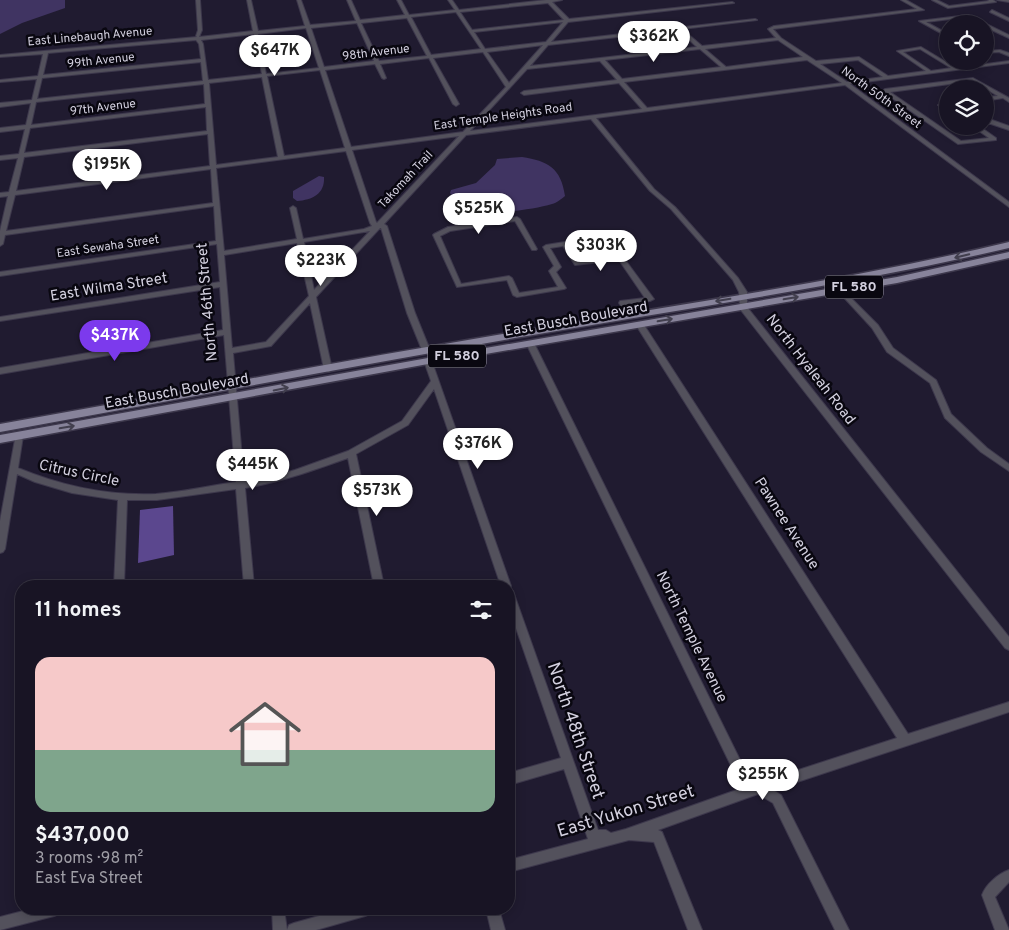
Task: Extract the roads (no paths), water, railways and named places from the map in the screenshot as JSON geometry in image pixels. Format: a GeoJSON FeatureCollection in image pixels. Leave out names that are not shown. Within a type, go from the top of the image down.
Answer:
{"type":"FeatureCollection","features":[{"type":"Feature","properties":{"kind":"main road","name":"East Busch Boulevard"},"geometry":{"type":"LineString","coordinates":[[0,428],[351,375],[360,370],[409,361],[525,333],[945,260],[1009,245]]}},
{"type":"Feature","properties":{"kind":"main road","name":"East Busch Boulevard"},"geometry":{"type":"LineString","coordinates":[[0,439],[232,392],[328,369],[427,356],[444,358],[897,280],[1009,255]]}},
{"type":"Feature","properties":{"kind":"main road"},"geometry":{"type":"LineString","coordinates":[[897,280],[904,274],[932,267],[945,260]]}},
{"type":"Feature","properties":{"kind":"main road"},"geometry":{"type":"LineString","coordinates":[[530,343],[544,334],[606,324],[618,317]]}},
{"type":"Feature","properties":{"kind":"main road"},"geometry":{"type":"LineString","coordinates":[[444,358],[455,352],[507,344],[525,333]]}},
{"type":"Feature","properties":{"kind":"street","name":"North 46th Street"},"geometry":{"type":"LineString","coordinates":[[198,0],[248,580]]}},
{"type":"Feature","properties":{"kind":"street"},"geometry":{"type":"LineString","coordinates":[[249,0],[281,158]]}},
{"type":"Feature","properties":{"kind":"street"},"geometry":{"type":"LineString","coordinates":[[299,0],[373,223],[377,226]]}},
{"type":"Feature","properties":{"kind":"street"},"geometry":{"type":"LineString","coordinates":[[349,0],[384,78]]}},
{"type":"Feature","properties":{"kind":"street"},"geometry":{"type":"LineString","coordinates":[[399,0],[456,104]]}},
{"type":"Feature","properties":{"kind":"street"},"geometry":{"type":"LineString","coordinates":[[450,0],[508,86]]}},
{"type":"Feature","properties":{"kind":"street"},"geometry":{"type":"LineString","coordinates":[[499,0],[504,6]]}},
{"type":"Feature","properties":{"kind":"street"},"geometry":{"type":"LineString","coordinates":[[548,0],[567,20]]}},
{"type":"Feature","properties":{"kind":"street","name":"East Linebaugh Avenue"},"geometry":{"type":"LineString","coordinates":[[0,56],[560,0]]}},
{"type":"Feature","properties":{"kind":"street"},"geometry":{"type":"LineString","coordinates":[[779,39],[771,32],[770,28],[922,10],[903,0]]}},
{"type":"Feature","properties":{"kind":"street"},"geometry":{"type":"LineString","coordinates":[[934,0],[948,8],[994,2],[990,0]]}},
{"type":"Feature","properties":{"kind":"street"},"geometry":{"type":"LineString","coordinates":[[1000,1],[1008,3]]}},
{"type":"Feature","properties":{"kind":"street"},"geometry":{"type":"LineString","coordinates":[[471,31],[731,2]]}},
{"type":"Feature","properties":{"kind":"street"},"geometry":{"type":"LineString","coordinates":[[992,11],[1009,20]]}},
{"type":"Feature","properties":{"kind":"street"},"geometry":{"type":"LineString","coordinates":[[939,19],[921,21],[939,31]]}},
{"type":"Feature","properties":{"kind":"street","name":"Takomah Trail"},"geometry":{"type":"LineString","coordinates":[[228,351],[268,344],[526,68],[567,20]]}},
{"type":"Feature","properties":{"kind":"street","name":"98th Avenue"},"geometry":{"type":"LineString","coordinates":[[0,105],[755,20]]}},
{"type":"Feature","properties":{"kind":"street"},"geometry":{"type":"LineString","coordinates":[[678,28],[725,68]]}},
{"type":"Feature","properties":{"kind":"street"},"geometry":{"type":"LineString","coordinates":[[994,30],[1009,38]]}},
{"type":"Feature","properties":{"kind":"street"},"geometry":{"type":"LineString","coordinates":[[526,68],[779,39]]}},
{"type":"Feature","properties":{"kind":"street","name":"North 50th Street"},"geometry":{"type":"LineString","coordinates":[[779,39],[844,82],[1009,205]]}},
{"type":"Feature","properties":{"kind":"street"},"geometry":{"type":"LineString","coordinates":[[929,71],[899,51],[923,49],[939,59]]}},
{"type":"Feature","properties":{"kind":"street"},"geometry":{"type":"LineString","coordinates":[[0,244],[46,51]]}},
{"type":"Feature","properties":{"kind":"street"},"geometry":{"type":"LineString","coordinates":[[994,51],[1009,52]]}},
{"type":"Feature","properties":{"kind":"street"},"geometry":{"type":"LineString","coordinates":[[524,93],[808,58]]}},
{"type":"Feature","properties":{"kind":"street"},"geometry":{"type":"LineString","coordinates":[[814,63],[859,58],[886,77]]}},
{"type":"Feature","properties":{"kind":"street","name":"99th Avenue"},"geometry":{"type":"LineString","coordinates":[[0,81],[203,60]]}},
{"type":"Feature","properties":{"kind":"street"},"geometry":{"type":"LineString","coordinates":[[601,60],[645,109]]}},
{"type":"Feature","properties":{"kind":"street","name":"East Temple Heights Road"},"geometry":{"type":"LineString","coordinates":[[994,64],[1009,62]]}},
{"type":"Feature","properties":{"kind":"street","name":"East Temple Heights Road"},"geometry":{"type":"LineString","coordinates":[[0,195],[942,70]]}},
{"type":"Feature","properties":{"kind":"street"},"geometry":{"type":"LineString","coordinates":[[956,70],[974,80]]}},
{"type":"Feature","properties":{"kind":"street"},"geometry":{"type":"LineString","coordinates":[[895,82],[904,88]]}},
{"type":"Feature","properties":{"kind":"street"},"geometry":{"type":"LineString","coordinates":[[939,84],[885,91],[939,129]]}},
{"type":"Feature","properties":{"kind":"street"},"geometry":{"type":"LineString","coordinates":[[994,92],[1009,100]]}},
{"type":"Feature","properties":{"kind":"street"},"geometry":{"type":"LineString","coordinates":[[994,98],[1002,97]]}},
{"type":"Feature","properties":{"kind":"street","name":"97th Avenue"},"geometry":{"type":"LineString","coordinates":[[0,130],[208,106]]}},
{"type":"Feature","properties":{"kind":"street"},"geometry":{"type":"LineString","coordinates":[[592,116],[652,190],[673,208],[736,279],[744,296],[743,307]]}},
{"type":"Feature","properties":{"kind":"street"},"geometry":{"type":"LineString","coordinates":[[994,124],[1008,126]]}},
{"type":"Feature","properties":{"kind":"street"},"geometry":{"type":"LineString","coordinates":[[0,158],[210,132]]}},
{"type":"Feature","properties":{"kind":"street"},"geometry":{"type":"LineString","coordinates":[[947,135],[960,144],[994,138],[989,135]]}},
{"type":"Feature","properties":{"kind":"street"},"geometry":{"type":"LineString","coordinates":[[1,234],[216,204]]}},
{"type":"Feature","properties":{"kind":"street"},"geometry":{"type":"LineString","coordinates":[[294,208],[299,241],[328,369]]}},
{"type":"Feature","properties":{"kind":"street"},"geometry":{"type":"LineString","coordinates":[[534,249],[517,219],[448,229],[436,235],[459,286],[509,278],[517,295],[562,288],[552,271],[558,267],[546,247],[565,244],[578,264],[621,258],[650,299],[623,303],[630,314]]}},
{"type":"Feature","properties":{"kind":"street"},"geometry":{"type":"LineString","coordinates":[[221,253],[384,226],[411,313],[504,580]]}},
{"type":"Feature","properties":{"kind":"street","name":"East Sewaha Street"},"geometry":{"type":"LineString","coordinates":[[0,274],[220,242]]}},
{"type":"Feature","properties":{"kind":"street","name":"East Wilma Street"},"geometry":{"type":"LineString","coordinates":[[0,319],[223,284]]}},
{"type":"Feature","properties":{"kind":"street"},"geometry":{"type":"LineString","coordinates":[[840,290],[875,328],[890,350],[933,382],[948,416],[984,450],[1009,468]]}},
{"type":"Feature","properties":{"kind":"street","name":"North Hyaleah Road"},"geometry":{"type":"LineString","coordinates":[[743,307],[1009,645]]}},
{"type":"Feature","properties":{"kind":"street","name":"Pawnee Avenue"},"geometry":{"type":"LineString","coordinates":[[640,325],[906,740]]}},
{"type":"Feature","properties":{"kind":"street"},"geometry":{"type":"LineString","coordinates":[[0,370],[227,332]]}},
{"type":"Feature","properties":{"kind":"street","name":"North Temple Avenue"},"geometry":{"type":"LineString","coordinates":[[530,343],[740,772],[759,788],[777,799],[842,930]]}},
{"type":"Feature","properties":{"kind":"street","name":"Citrus Circle"},"geometry":{"type":"LineString","coordinates":[[13,469],[38,480],[72,490],[123,497],[157,497],[267,481],[297,473],[351,453],[405,423],[435,381]]}},
{"type":"Feature","properties":{"kind":"street"},"geometry":{"type":"LineString","coordinates":[[0,549],[19,436]]}},
{"type":"Feature","properties":{"kind":"street"},"geometry":{"type":"LineString","coordinates":[[351,453],[378,580]]}},
{"type":"Feature","properties":{"kind":"street"},"geometry":{"type":"LineString","coordinates":[[119,580],[123,497]]}},
{"type":"Feature","properties":{"kind":"street","name":"North 48th Street"},"geometry":{"type":"LineString","coordinates":[[515,611],[594,837],[658,836],[696,930]]}},
{"type":"Feature","properties":{"kind":"street","name":"East Yukon Street"},"geometry":{"type":"LineString","coordinates":[[515,864],[626,835],[759,788],[1009,707]]}},
{"type":"Feature","properties":{"kind":"street"},"geometry":{"type":"LineString","coordinates":[[515,777],[567,762]]}},
{"type":"Feature","properties":{"kind":"street"},"geometry":{"type":"LineString","coordinates":[[1002,930],[988,895],[1004,878],[1009,876]]}},
{"type":"Feature","properties":{"kind":"street"},"geometry":{"type":"LineString","coordinates":[[0,924],[32,915]]}},
{"type":"Feature","properties":{"kind":"street"},"geometry":{"type":"LineString","coordinates":[[279,915],[280,930]]}},
{"type":"Feature","properties":{"kind":"street"},"geometry":{"type":"LineString","coordinates":[[294,930],[345,915]]}},
{"type":"Feature","properties":{"kind":"street"},"geometry":{"type":"LineString","coordinates":[[494,915],[498,930]]}}]}
